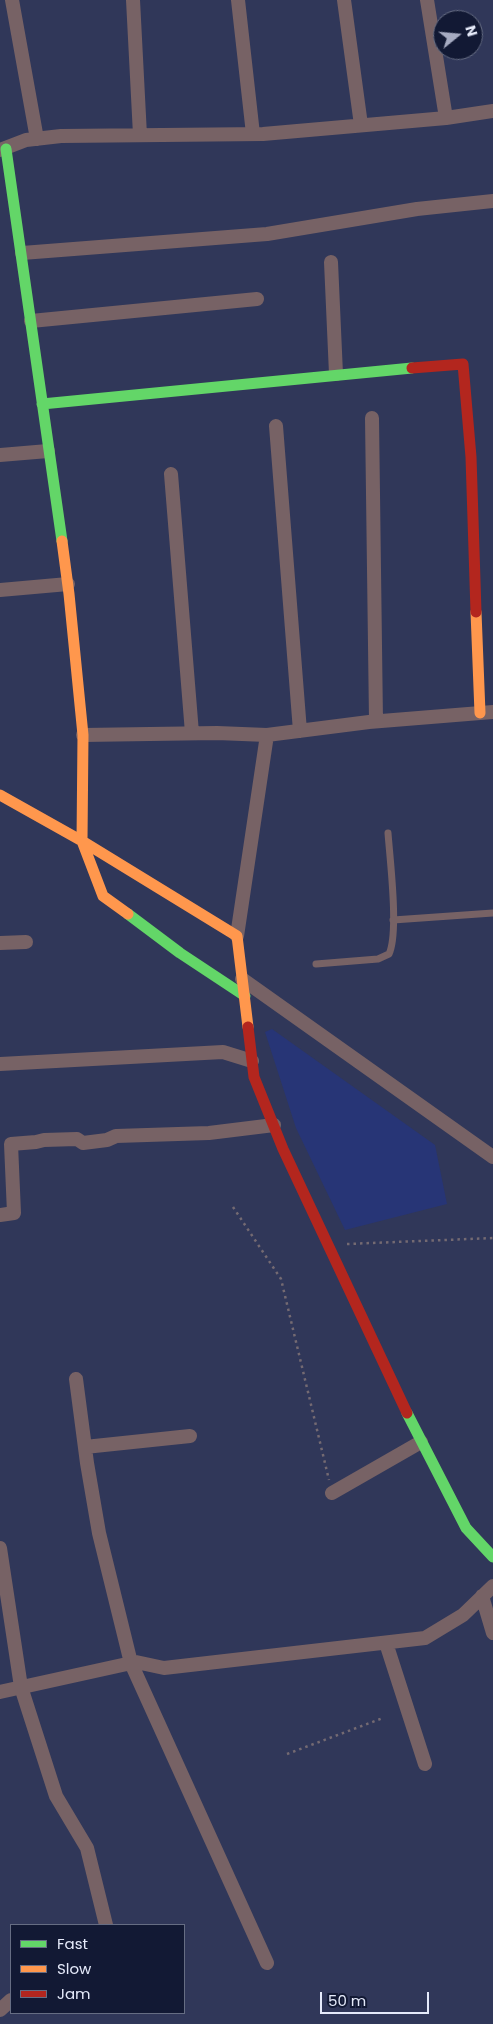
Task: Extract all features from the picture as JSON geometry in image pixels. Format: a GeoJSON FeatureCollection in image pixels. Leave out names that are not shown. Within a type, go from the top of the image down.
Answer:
{"type":"FeatureCollection","features":[{"type":"Feature","properties":{"kind":"street"},"geometry":{"type":"LineString","coordinates":[[12,0],[37,139]]}},
{"type":"Feature","properties":{"kind":"street"},"geometry":{"type":"LineString","coordinates":[[133,0],[140,135]]}},
{"type":"Feature","properties":{"kind":"street"},"geometry":{"type":"LineString","coordinates":[[238,0],[253,134]]}},
{"type":"Feature","properties":{"kind":"street"},"geometry":{"type":"LineString","coordinates":[[344,0],[362,125]]}},
{"type":"Feature","properties":{"kind":"street"},"geometry":{"type":"LineString","coordinates":[[427,0],[446,118]]}},
{"type":"Feature","properties":{"kind":"street"},"geometry":{"type":"LineString","coordinates":[[244,996],[103,896],[82,841],[84,735],[68,584],[48,451],[22,253],[3,150],[26,140],[61,136],[253,134],[446,118],[493,112]]}},
{"type":"Feature","properties":{"kind":"street"},"geometry":{"type":"LineString","coordinates":[[22,253],[267,234],[417,209],[493,201]]}},
{"type":"Feature","properties":{"kind":"street"},"geometry":{"type":"LineString","coordinates":[[330,262],[336,374]]}},
{"type":"Feature","properties":{"kind":"street"},"geometry":{"type":"LineString","coordinates":[[31,321],[257,299]]}},
{"type":"Feature","properties":{"kind":"street"},"geometry":{"type":"LineString","coordinates":[[42,404],[336,374],[463,364],[471,457],[487,713],[376,721],[267,735],[84,735]]}},
{"type":"Feature","properties":{"kind":"street"},"geometry":{"type":"LineString","coordinates":[[372,418],[376,721]]}},
{"type":"Feature","properties":{"kind":"street"},"geometry":{"type":"LineString","coordinates":[[276,426],[300,730]]}},
{"type":"Feature","properties":{"kind":"street"},"geometry":{"type":"LineString","coordinates":[[0,455],[48,451]]}},
{"type":"Feature","properties":{"kind":"street"},"geometry":{"type":"LineString","coordinates":[[171,474],[192,734]]}},
{"type":"Feature","properties":{"kind":"street"},"geometry":{"type":"LineString","coordinates":[[0,590],[68,584]]}},
{"type":"Feature","properties":{"kind":"street"},"geometry":{"type":"LineString","coordinates":[[267,735],[237,936],[254,1077],[328,1245],[421,1442],[466,1528],[493,1556]]}},
{"type":"Feature","properties":{"kind":"street"},"geometry":{"type":"LineString","coordinates":[[0,795],[82,841],[237,936]]}},
{"type":"Feature","properties":{"kind":"street"},"geometry":{"type":"LineString","coordinates":[[0,943],[26,942]]}},
{"type":"Feature","properties":{"kind":"street"},"geometry":{"type":"LineString","coordinates":[[242,979],[493,1157]]}},
{"type":"Feature","properties":{"kind":"street"},"geometry":{"type":"LineString","coordinates":[[0,1064],[223,1052],[252,1061]]}},
{"type":"Feature","properties":{"kind":"street"},"geometry":{"type":"LineString","coordinates":[[0,1215],[14,1213],[11,1144],[77,1139],[83,1143],[107,1140],[116,1136],[208,1133],[274,1125]]}},
{"type":"Feature","properties":{"kind":"street"},"geometry":{"type":"LineString","coordinates":[[76,1379],[99,1533],[131,1663],[267,1964]]}},
{"type":"Feature","properties":{"kind":"street"},"geometry":{"type":"LineString","coordinates":[[85,1447],[190,1436]]}},
{"type":"Feature","properties":{"kind":"street"},"geometry":{"type":"LineString","coordinates":[[332,1493],[421,1442]]}},
{"type":"Feature","properties":{"kind":"street"},"geometry":{"type":"LineString","coordinates":[[0,1548],[21,1687],[56,1796],[87,1848],[106,1924]]}},
{"type":"Feature","properties":{"kind":"street"},"geometry":{"type":"LineString","coordinates":[[0,1692],[136,1662],[164,1668],[425,1638],[463,1615],[493,1586]]}},
{"type":"Feature","properties":{"kind":"street"},"geometry":{"type":"LineString","coordinates":[[482,1596],[493,1633]]}},
{"type":"Feature","properties":{"kind":"street"},"geometry":{"type":"LineString","coordinates":[[386,1643],[425,1764]]}},
{"type":"Feature","properties":{"kind":"street"},"geometry":{"type":"LineString","coordinates":[[0,2010],[10,2001]]}},
{"type":"Feature","properties":{"kind":"lane"},"geometry":{"type":"LineString","coordinates":[[316,964],[378,959],[389,954],[392,948],[393,920],[388,833]]}},
{"type":"Feature","properties":{"kind":"lane"},"geometry":{"type":"LineString","coordinates":[[393,920],[493,913]]}},
{"type":"Feature","properties":{"kind":"path"},"geometry":{"type":"LineString","coordinates":[[233,1207],[281,1279],[332,1493]]}},
{"type":"Feature","properties":{"kind":"path"},"geometry":{"type":"LineString","coordinates":[[328,1245],[493,1238]]}},
{"type":"Feature","properties":{"kind":"path"},"geometry":{"type":"LineString","coordinates":[[287,1754],[383,1718]]}},
{"type":"Feature","properties":{"kind":"shaded area"},"geometry":{"type":"Polygon","coordinates":[[[272,1029],[435,1145],[447,1204],[345,1230],[296,1128],[265,1032],[272,1029]]]}},
{"type":"Feature","properties":{"kind":"traffic: fast"},"geometry":{"type":"LineString","coordinates":[[6,149],[62,541]]}},
{"type":"Feature","properties":{"kind":"traffic: fast"},"geometry":{"type":"LineString","coordinates":[[42,404],[412,368]]}},
{"type":"Feature","properties":{"kind":"traffic: fast"},"geometry":{"type":"LineString","coordinates":[[128,914],[180,953],[245,996]]}},
{"type":"Feature","properties":{"kind":"traffic: fast"},"geometry":{"type":"LineString","coordinates":[[407,1413],[466,1528],[493,1557]]}},
{"type":"Feature","properties":{"kind":"traffic: slow"},"geometry":{"type":"LineString","coordinates":[[62,541],[83,735],[82,841],[103,896],[128,914]]}},
{"type":"Feature","properties":{"kind":"traffic: slow"},"geometry":{"type":"LineString","coordinates":[[476,612],[480,713]]}},
{"type":"Feature","properties":{"kind":"traffic: slow"},"geometry":{"type":"LineString","coordinates":[[0,795],[82,841],[237,936],[248,1027]]}},
{"type":"Feature","properties":{"kind":"traffic: jam"},"geometry":{"type":"LineString","coordinates":[[412,368],[463,364],[471,457],[476,612]]}},
{"type":"Feature","properties":{"kind":"traffic: jam"},"geometry":{"type":"LineString","coordinates":[[248,1027],[254,1077],[283,1149],[407,1413]]}}]}
